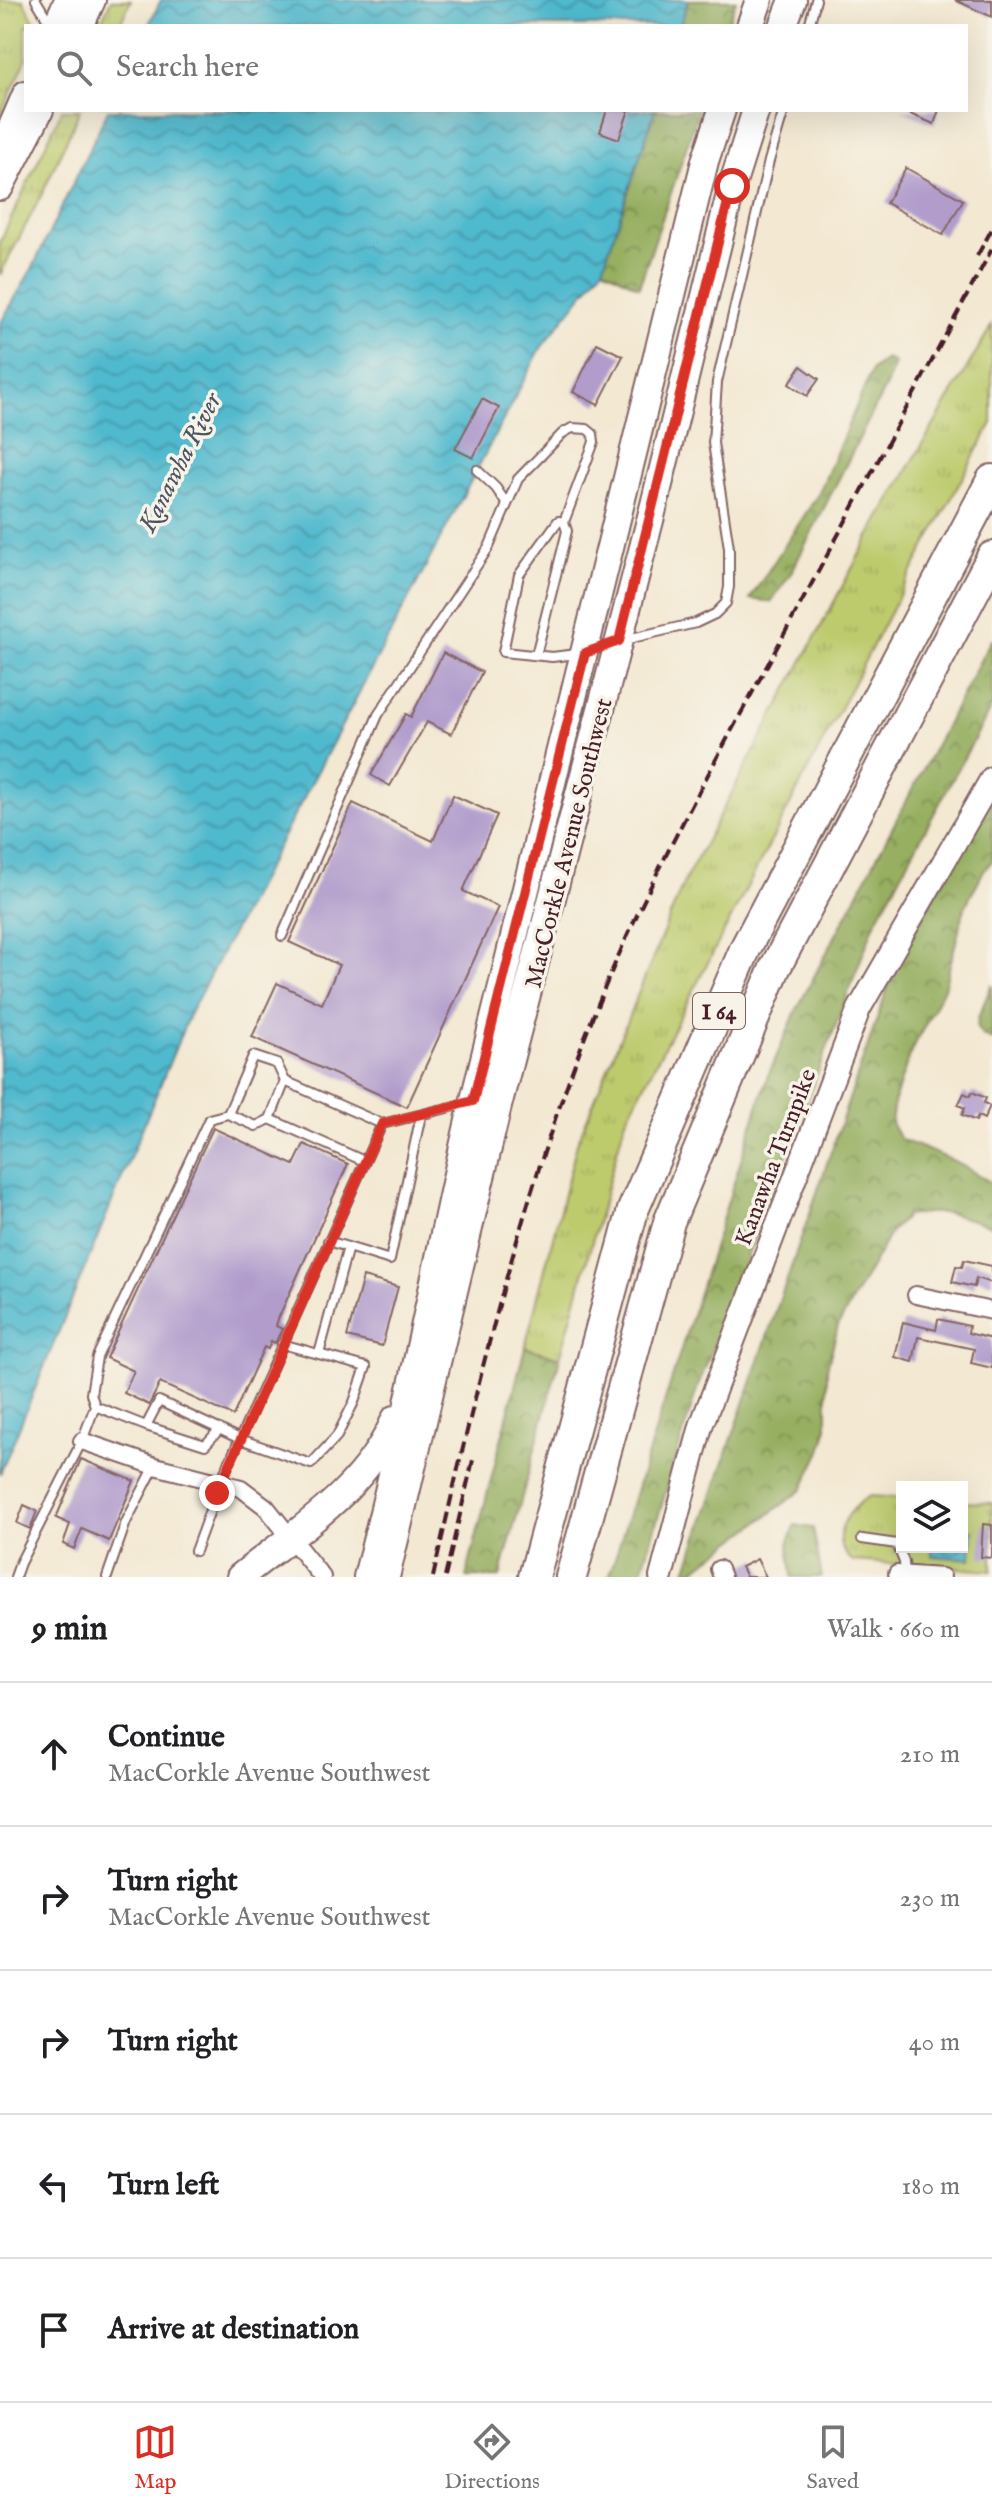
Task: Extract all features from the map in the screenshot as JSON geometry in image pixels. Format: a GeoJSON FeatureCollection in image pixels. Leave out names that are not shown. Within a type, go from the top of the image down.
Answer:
{"type":"FeatureCollection","features":[{"type":"Feature","properties":{"kind":"highway","name":"I 64"},"geometry":{"type":"LineString","coordinates":[[534,1577],[633,1210],[746,947],[992,480]]}},
{"type":"Feature","properties":{"kind":"highway","name":"I 64"},"geometry":{"type":"LineString","coordinates":[[571,1577],[674,1208],[775,968],[992,557]]}},
{"type":"Feature","properties":{"kind":"main road"},"geometry":{"type":"LineString","coordinates":[[55,24],[68,0]]}},
{"type":"Feature","properties":{"kind":"main road"},"geometry":{"type":"LineString","coordinates":[[81,24],[92,0]]}},
{"type":"Feature","properties":{"kind":"main road"},"geometry":{"type":"LineString","coordinates":[[751,24],[759,0]]}},
{"type":"Feature","properties":{"kind":"main road"},"geometry":{"type":"LineString","coordinates":[[784,24],[793,0]]}},
{"type":"Feature","properties":{"kind":"main road"},"geometry":{"type":"LineString","coordinates":[[0,153],[24,99]]}},
{"type":"Feature","properties":{"kind":"main road"},"geometry":{"type":"LineString","coordinates":[[0,187],[39,112]]}},
{"type":"Feature","properties":{"kind":"main road","name":"MacCorkle Avenue Southwest"},"geometry":{"type":"LineString","coordinates":[[367,1577],[396,1498],[585,653],[705,161],[721,112]]}},
{"type":"Feature","properties":{"kind":"main road","name":"MacCorkle Avenue Southwest"},"geometry":{"type":"LineString","coordinates":[[386,1577],[417,1360],[437,1257],[486,1104],[619,641],[732,186],[755,112]]}},
{"type":"Feature","properties":{"kind":"main road","name":"Kanawha Turnpike"},"geometry":{"type":"LineString","coordinates":[[661,1577],[701,1426],[859,1009],[992,778]]}},
{"type":"Feature","properties":{"kind":"main road"},"geometry":{"type":"LineString","coordinates":[[240,1577],[325,1511],[367,1468],[390,1433],[417,1360]]}},
{"type":"Feature","properties":{"kind":"main road"},"geometry":{"type":"LineString","coordinates":[[325,1511],[356,1500],[396,1498]]}},
{"type":"Feature","properties":{"kind":"street"},"geometry":{"type":"LineString","coordinates":[[916,1295],[992,1311]]}},
{"type":"Feature","properties":{"kind":"street"},"geometry":{"type":"LineString","coordinates":[[82,1441],[155,1466],[241,1488],[254,1496],[322,1577]]}},
{"type":"Feature","properties":{"kind":"street"},"geometry":{"type":"LineString","coordinates":[[901,1574],[942,1577]]}},
{"type":"Feature","properties":{"kind":"lane"},"geometry":{"type":"LineString","coordinates":[[36,0],[53,24]]}},
{"type":"Feature","properties":{"kind":"lane"},"geometry":{"type":"LineString","coordinates":[[810,24],[816,0]]}},
{"type":"Feature","properties":{"kind":"lane"},"geometry":{"type":"LineString","coordinates":[[564,522],[558,521],[552,526],[519,575],[503,652],[566,657],[585,653],[619,641],[696,623],[715,614],[726,603],[729,548],[713,443],[717,382],[783,112]]}},
{"type":"Feature","properties":{"kind":"lane"},"geometry":{"type":"LineString","coordinates":[[282,936],[378,715],[489,547],[518,479],[541,453],[572,428],[587,429],[593,434],[594,442],[564,522],[567,531],[536,655]]}},
{"type":"Feature","properties":{"kind":"lane"},"geometry":{"type":"LineString","coordinates":[[477,470],[506,503]]}},
{"type":"Feature","properties":{"kind":"lane"},"geometry":{"type":"LineString","coordinates":[[228,1114],[253,1056],[277,1064],[285,1081],[382,1124],[486,1104]]}},
{"type":"Feature","properties":{"kind":"lane"},"geometry":{"type":"LineString","coordinates":[[15,1577],[82,1441],[95,1406],[91,1394],[97,1357],[209,1119],[228,1114],[256,1126],[270,1119],[285,1081]]}},
{"type":"Feature","properties":{"kind":"lane"},"geometry":{"type":"LineString","coordinates":[[328,1241],[390,1260],[421,1115]]}},
{"type":"Feature","properties":{"kind":"lane"},"geometry":{"type":"LineString","coordinates":[[270,1119],[364,1161]]}},
{"type":"Feature","properties":{"kind":"lane"},"geometry":{"type":"LineString","coordinates":[[195,1551],[220,1483],[382,1124]]}},
{"type":"Feature","properties":{"kind":"lane"},"geometry":{"type":"LineString","coordinates":[[319,1354],[348,1247]]}},
{"type":"Feature","properties":{"kind":"lane"},"geometry":{"type":"LineString","coordinates":[[146,1426],[159,1401],[240,1439],[311,1464],[337,1436],[354,1402],[366,1367],[282,1344]]}},
{"type":"Feature","properties":{"kind":"lane"},"geometry":{"type":"LineString","coordinates":[[95,1406],[205,1445],[220,1429]]}},
{"type":"Feature","properties":{"kind":"lane"},"geometry":{"type":"LineString","coordinates":[[107,1577],[126,1522],[155,1466]]}},
{"type":"Feature","properties":{"kind":"lane"},"geometry":{"type":"LineString","coordinates":[[862,1539],[897,1544],[904,1562],[901,1574]]}},
{"type":"Feature","properties":{"kind":"green space"},"geometry":{"type":"Polygon","coordinates":[[[0,0],[23,0],[36,24],[24,24],[24,64],[0,116],[0,0]]]}},
{"type":"Feature","properties":{"kind":"green space"},"geometry":{"type":"Polygon","coordinates":[[[111,0],[131,0],[120,24],[100,24],[111,0]]]}},
{"type":"Feature","properties":{"kind":"green space"},"geometry":{"type":"Polygon","coordinates":[[[688,0],[736,0],[728,24],[681,24],[688,0]]]}},
{"type":"Feature","properties":{"kind":"green space"},"geometry":{"type":"Polygon","coordinates":[[[61,112],[79,112],[43,192],[0,275],[0,242],[61,112]]]}},
{"type":"Feature","properties":{"kind":"green space"},"geometry":{"type":"Polygon","coordinates":[[[654,112],[698,112],[639,287],[603,268],[654,112]]]}},
{"type":"Feature","properties":{"kind":"green space"},"geometry":{"type":"Polygon","coordinates":[[[992,325],[992,423],[625,1122],[560,1358],[525,1347],[577,1143],[684,882],[871,533],[992,325]]]}},
{"type":"Feature","properties":{"kind":"green space"},"geometry":{"type":"Polygon","coordinates":[[[886,359],[895,363],[886,386],[791,573],[771,602],[750,599],[819,493],[872,370],[886,359]]]}},
{"type":"Feature","properties":{"kind":"green space"},"geometry":{"type":"Polygon","coordinates":[[[992,638],[992,706],[874,925],[696,1392],[640,1577],[609,1577],[767,1078],[797,1009],[992,638]]]}},
{"type":"Feature","properties":{"kind":"green space"},"geometry":{"type":"Polygon","coordinates":[[[992,796],[992,861],[965,907],[944,988],[909,1056],[894,1102],[891,1123],[900,1139],[954,1161],[992,1183],[992,1226],[948,1213],[927,1213],[907,1216],[892,1230],[838,1326],[827,1368],[827,1430],[821,1451],[802,1490],[684,1577],[898,958],[992,796]]]}},
{"type":"Feature","properties":{"kind":"green space"},"geometry":{"type":"Polygon","coordinates":[[[992,984],[992,1040],[983,1036],[977,1028],[992,984]]]}},
{"type":"Feature","properties":{"kind":"green space"},"geometry":{"type":"Polygon","coordinates":[[[525,1347],[560,1358],[500,1577],[466,1577],[525,1347]]]}},
{"type":"Feature","properties":{"kind":"green space"},"geometry":{"type":"Polygon","coordinates":[[[869,1496],[896,1498],[896,1553],[968,1553],[968,1502],[992,1503],[992,1571],[853,1561],[845,1553],[840,1535],[847,1517],[869,1496]]]}},
{"type":"Feature","properties":{"kind":"green space"},"geometry":{"type":"Polygon","coordinates":[[[795,1525],[813,1528],[822,1577],[792,1577],[788,1544],[795,1525]]]}},
{"type":"Feature","properties":{"kind":"water"},"geometry":{"type":"Polygon","coordinates":[[[161,0],[688,0],[681,24],[149,24],[161,0]]]}},
{"type":"Feature","properties":{"kind":"water","name":"Kanawha River"},"geometry":{"type":"Polygon","coordinates":[[[107,112],[654,112],[603,268],[541,348],[189,1015],[0,1474],[0,324],[33,267],[107,112]]]}},
{"type":"Feature","properties":{"kind":"water"},"geometry":{"type":"Polygon","coordinates":[[[968,1530],[973,1530],[971,1559],[932,1556],[932,1553],[968,1553],[968,1530]]]}},
{"type":"Feature","properties":{"kind":"building"},"geometry":{"type":"Polygon","coordinates":[[[955,0],[992,0],[992,17],[955,0]]]}},
{"type":"Feature","properties":{"kind":"building"},"geometry":{"type":"Polygon","coordinates":[[[606,112],[628,112],[619,139],[600,132],[606,112]]]}},
{"type":"Feature","properties":{"kind":"building"},"geometry":{"type":"Polygon","coordinates":[[[905,112],[938,112],[934,124],[905,112]]]}},
{"type":"Feature","properties":{"kind":"building"},"geometry":{"type":"Polygon","coordinates":[[[906,168],[963,200],[943,235],[886,203],[906,168]]]}},
{"type":"Feature","properties":{"kind":"building"},"geometry":{"type":"Polygon","coordinates":[[[597,343],[623,356],[598,405],[573,392],[597,343]]]}},
{"type":"Feature","properties":{"kind":"building"},"geometry":{"type":"Polygon","coordinates":[[[801,366],[819,379],[807,396],[789,384],[801,366]]]}},
{"type":"Feature","properties":{"kind":"building"},"geometry":{"type":"Polygon","coordinates":[[[482,399],[499,408],[473,458],[455,449],[482,399]]]}},
{"type":"Feature","properties":{"kind":"building"},"geometry":{"type":"Polygon","coordinates":[[[443,653],[482,672],[451,734],[427,722],[390,786],[371,775],[406,714],[411,717],[443,653]]]}},
{"type":"Feature","properties":{"kind":"building"},"geometry":{"type":"Polygon","coordinates":[[[453,795],[497,815],[463,891],[498,907],[407,1107],[252,1037],[277,983],[322,1004],[339,965],[289,942],[353,803],[433,841],[453,795]]]}},
{"type":"Feature","properties":{"kind":"building"},"geometry":{"type":"Polygon","coordinates":[[[972,1092],[986,1098],[984,1103],[990,1106],[984,1119],[978,1116],[976,1121],[962,1115],[965,1108],[958,1105],[964,1093],[970,1096],[972,1092]]]}},
{"type":"Feature","properties":{"kind":"building"},"geometry":{"type":"Polygon","coordinates":[[[213,1128],[294,1165],[304,1144],[348,1164],[278,1319],[276,1326],[282,1329],[275,1343],[271,1341],[268,1349],[264,1347],[233,1416],[160,1383],[149,1405],[124,1393],[134,1371],[106,1358],[213,1128]]]}},
{"type":"Feature","properties":{"kind":"building"},"geometry":{"type":"Polygon","coordinates":[[[964,1260],[992,1266],[992,1283],[976,1278],[974,1287],[952,1282],[956,1266],[962,1267],[964,1260]]]}},
{"type":"Feature","properties":{"kind":"building"},"geometry":{"type":"Polygon","coordinates":[[[363,1277],[398,1287],[382,1346],[347,1337],[363,1277]]]}},
{"type":"Feature","properties":{"kind":"building"},"geometry":{"type":"Polygon","coordinates":[[[938,1319],[969,1326],[968,1333],[992,1339],[992,1368],[971,1363],[974,1349],[918,1337],[913,1362],[895,1357],[903,1322],[936,1330],[938,1319]]]}},
{"type":"Feature","properties":{"kind":"building"},"geometry":{"type":"Polygon","coordinates":[[[81,1459],[134,1481],[109,1541],[82,1529],[74,1549],[63,1544],[70,1524],[56,1518],[81,1459]]]}},
{"type":"Feature","properties":{"kind":"building"},"geometry":{"type":"Polygon","coordinates":[[[24,1505],[37,1511],[30,1529],[17,1523],[24,1505]]]}},
{"type":"Feature","properties":{"kind":"building"},"geometry":{"type":"Polygon","coordinates":[[[983,1524],[992,1525],[992,1558],[981,1557],[983,1524]]]}},
{"type":"Feature","properties":{"kind":"building"},"geometry":{"type":"Polygon","coordinates":[[[757,1559],[766,1577],[746,1577],[741,1567],[757,1559]]]}},
{"type":"Feature","properties":{"kind":"railway"},"geometry":{"type":"LineString","coordinates":[[977,256],[992,229]]}},
{"type":"Feature","properties":{"kind":"railway"},"geometry":{"type":"LineString","coordinates":[[433,1577],[485,1359],[524,1215],[598,1004],[641,907],[688,813],[992,249]]}},
{"type":"Feature","properties":{"kind":"railway"},"geometry":{"type":"LineString","coordinates":[[445,1577],[474,1456]]}},
{"type":"Feature","properties":{"kind":"route"},"geometry":{"type":"LineString","coordinates":[[217,1493],[382,1124],[473,1101],[585,653],[619,641],[732,186]]}}]}
